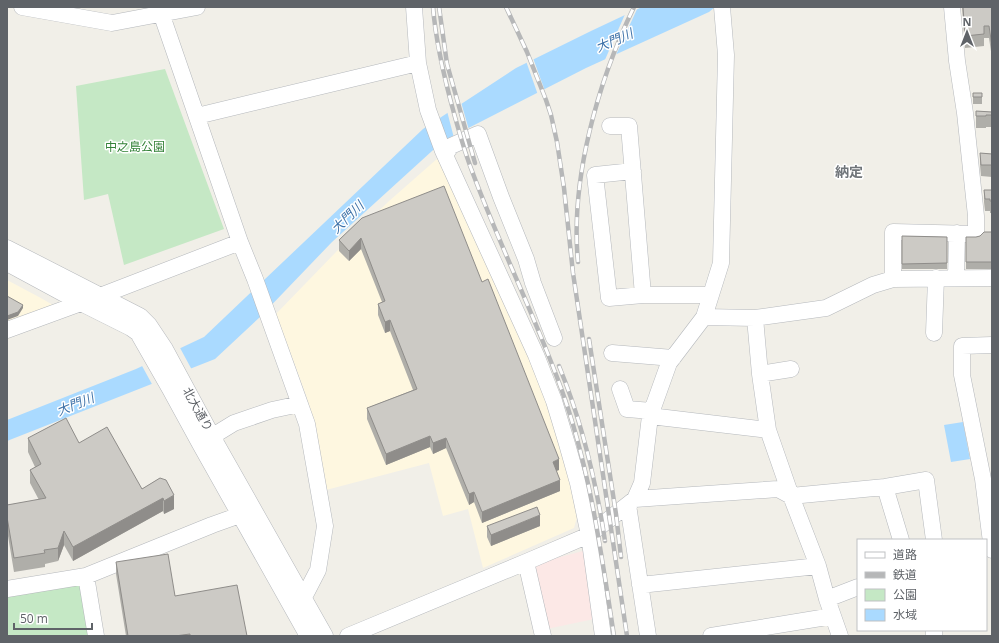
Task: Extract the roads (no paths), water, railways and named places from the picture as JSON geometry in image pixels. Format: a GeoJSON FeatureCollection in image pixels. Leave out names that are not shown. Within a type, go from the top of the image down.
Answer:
{"type":"FeatureCollection","features":[{"type":"Feature","properties":{"kind":"street"},"geometry":{"type":"LineString","coordinates":[[22,7],[112,23],[160,10],[196,7]]}},
{"type":"Feature","properties":{"kind":"street"},"geometry":{"type":"LineString","coordinates":[[414,7],[418,63],[428,110],[444,153],[536,355],[554,401],[567,444],[578,483],[589,535],[603,636]]}},
{"type":"Feature","properties":{"kind":"street"},"geometry":{"type":"LineString","coordinates":[[348,636],[589,535],[631,502],[642,483],[651,413],[669,363],[704,317],[721,263],[726,56],[722,7]]}},
{"type":"Feature","properties":{"kind":"street"},"geometry":{"type":"LineString","coordinates":[[893,279],[893,232],[976,234],[976,216],[980,192],[972,113],[957,61],[952,7]]}},
{"type":"Feature","properties":{"kind":"street"},"geometry":{"type":"LineString","coordinates":[[160,10],[240,242],[255,279],[307,424],[325,526],[318,570],[297,602]]}},
{"type":"Feature","properties":{"kind":"street"},"geometry":{"type":"LineString","coordinates":[[197,116],[418,63]]}},
{"type":"Feature","properties":{"kind":"street"},"geometry":{"type":"LineString","coordinates":[[610,126],[629,126],[644,295]]}},
{"type":"Feature","properties":{"kind":"street"},"geometry":{"type":"LineString","coordinates":[[444,153],[451,146],[478,134],[526,259],[533,283],[554,338]]}},
{"type":"Feature","properties":{"kind":"street"},"geometry":{"type":"LineString","coordinates":[[633,171],[595,175],[608,298],[644,295],[710,295]]}},
{"type":"Feature","properties":{"kind":"street"},"geometry":{"type":"LineString","coordinates":[[956,278],[957,233]]}},
{"type":"Feature","properties":{"kind":"street"},"geometry":{"type":"LineString","coordinates":[[7,330],[240,242]]}},
{"type":"Feature","properties":{"kind":"street","name":"北大通り"},"geometry":{"type":"LineString","coordinates":[[7,248],[140,316],[150,325],[158,352],[297,602],[308,636]]}},
{"type":"Feature","properties":{"kind":"street","name":"北大通り"},"geometry":{"type":"LineString","coordinates":[[7,263],[131,328],[158,352]]}},
{"type":"Feature","properties":{"kind":"street"},"geometry":{"type":"LineString","coordinates":[[934,333],[936,278]]}},
{"type":"Feature","properties":{"kind":"street"},"geometry":{"type":"LineString","coordinates":[[704,317],[755,318],[826,308],[873,285],[893,279],[992,278]]}},
{"type":"Feature","properties":{"kind":"street"},"geometry":{"type":"LineString","coordinates":[[755,318],[760,374],[768,430],[818,566],[827,599],[840,636]]}},
{"type":"Feature","properties":{"kind":"street"},"geometry":{"type":"LineString","coordinates":[[992,345],[962,346],[962,375],[982,479],[992,550]]}},
{"type":"Feature","properties":{"kind":"street"},"geometry":{"type":"LineString","coordinates":[[615,351],[673,358]]}},
{"type":"Feature","properties":{"kind":"street"},"geometry":{"type":"LineString","coordinates":[[760,374],[791,369]]}},
{"type":"Feature","properties":{"kind":"street"},"geometry":{"type":"LineString","coordinates":[[620,389],[627,409],[768,430]]}},
{"type":"Feature","properties":{"kind":"street"},"geometry":{"type":"LineString","coordinates":[[206,440],[234,423],[272,410],[300,404]]}},
{"type":"Feature","properties":{"kind":"street","name":"北大通り"},"geometry":{"type":"LineString","coordinates":[[206,440],[240,515],[297,602],[325,636]]}},
{"type":"Feature","properties":{"kind":"street"},"geometry":{"type":"LineString","coordinates":[[631,502],[778,489],[791,496],[885,487],[926,480],[934,539]]}},
{"type":"Feature","properties":{"kind":"street"},"geometry":{"type":"LineString","coordinates":[[885,487],[901,539]]}},
{"type":"Feature","properties":{"kind":"street"},"geometry":{"type":"LineString","coordinates":[[631,502],[640,585],[648,636]]}},
{"type":"Feature","properties":{"kind":"street"},"geometry":{"type":"LineString","coordinates":[[7,589],[86,576],[240,515]]}},
{"type":"Feature","properties":{"kind":"street"},"geometry":{"type":"LineString","coordinates":[[526,562],[543,636]]}},
{"type":"Feature","properties":{"kind":"street"},"geometry":{"type":"LineString","coordinates":[[640,585],[818,566]]}},
{"type":"Feature","properties":{"kind":"street"},"geometry":{"type":"LineString","coordinates":[[86,576],[96,636]]}},
{"type":"Feature","properties":{"kind":"street"},"geometry":{"type":"LineString","coordinates":[[827,599],[857,587]]}},
{"type":"Feature","properties":{"kind":"street"},"geometry":{"type":"LineString","coordinates":[[711,636],[833,616]]}},
{"type":"Feature","properties":{"kind":"water","name":"大門川"},"geometry":{"type":"Polygon","coordinates":[[[642,7],[715,7],[709,12],[586,68],[443,141],[332,242],[260,317],[215,359],[7,441],[7,420],[136,369],[204,337],[423,129],[516,68],[642,7]]]}},
{"type":"Feature","properties":{"kind":"water"},"geometry":{"type":"Polygon","coordinates":[[[963,422],[970,459],[951,462],[944,425],[963,422]]]}},
{"type":"Feature","properties":{"kind":"railway"},"geometry":{"type":"LineString","coordinates":[[433,7],[436,35],[444,76],[467,158],[482,198],[551,360],[580,449],[594,510],[614,636]]}},
{"type":"Feature","properties":{"kind":"railway"},"geometry":{"type":"LineString","coordinates":[[439,7],[447,64],[475,163]]}},
{"type":"Feature","properties":{"kind":"railway"},"geometry":{"type":"LineString","coordinates":[[506,7],[527,52],[546,100],[557,142],[564,188],[573,273],[627,636]]}},
{"type":"Feature","properties":{"kind":"railway"},"geometry":{"type":"LineString","coordinates":[[578,262],[578,198],[590,132],[598,99],[609,67],[634,7]]}},
{"type":"Feature","properties":{"kind":"railway"},"geometry":{"type":"LineString","coordinates":[[589,339],[616,514],[621,557]]}},
{"type":"Feature","properties":{"kind":"railway"},"geometry":{"type":"LineString","coordinates":[[559,366],[575,409],[593,474],[605,541]]}},
{"type":"Feature","properties":{"kind":"district","name":"納定"},"geometry":{"type":"Point","coordinates":[849,171]}},
{"type":"Feature","properties":{"kind":"park label","name":"中之島公園"},"geometry":{"type":"Point","coordinates":[135,146]}}]}
